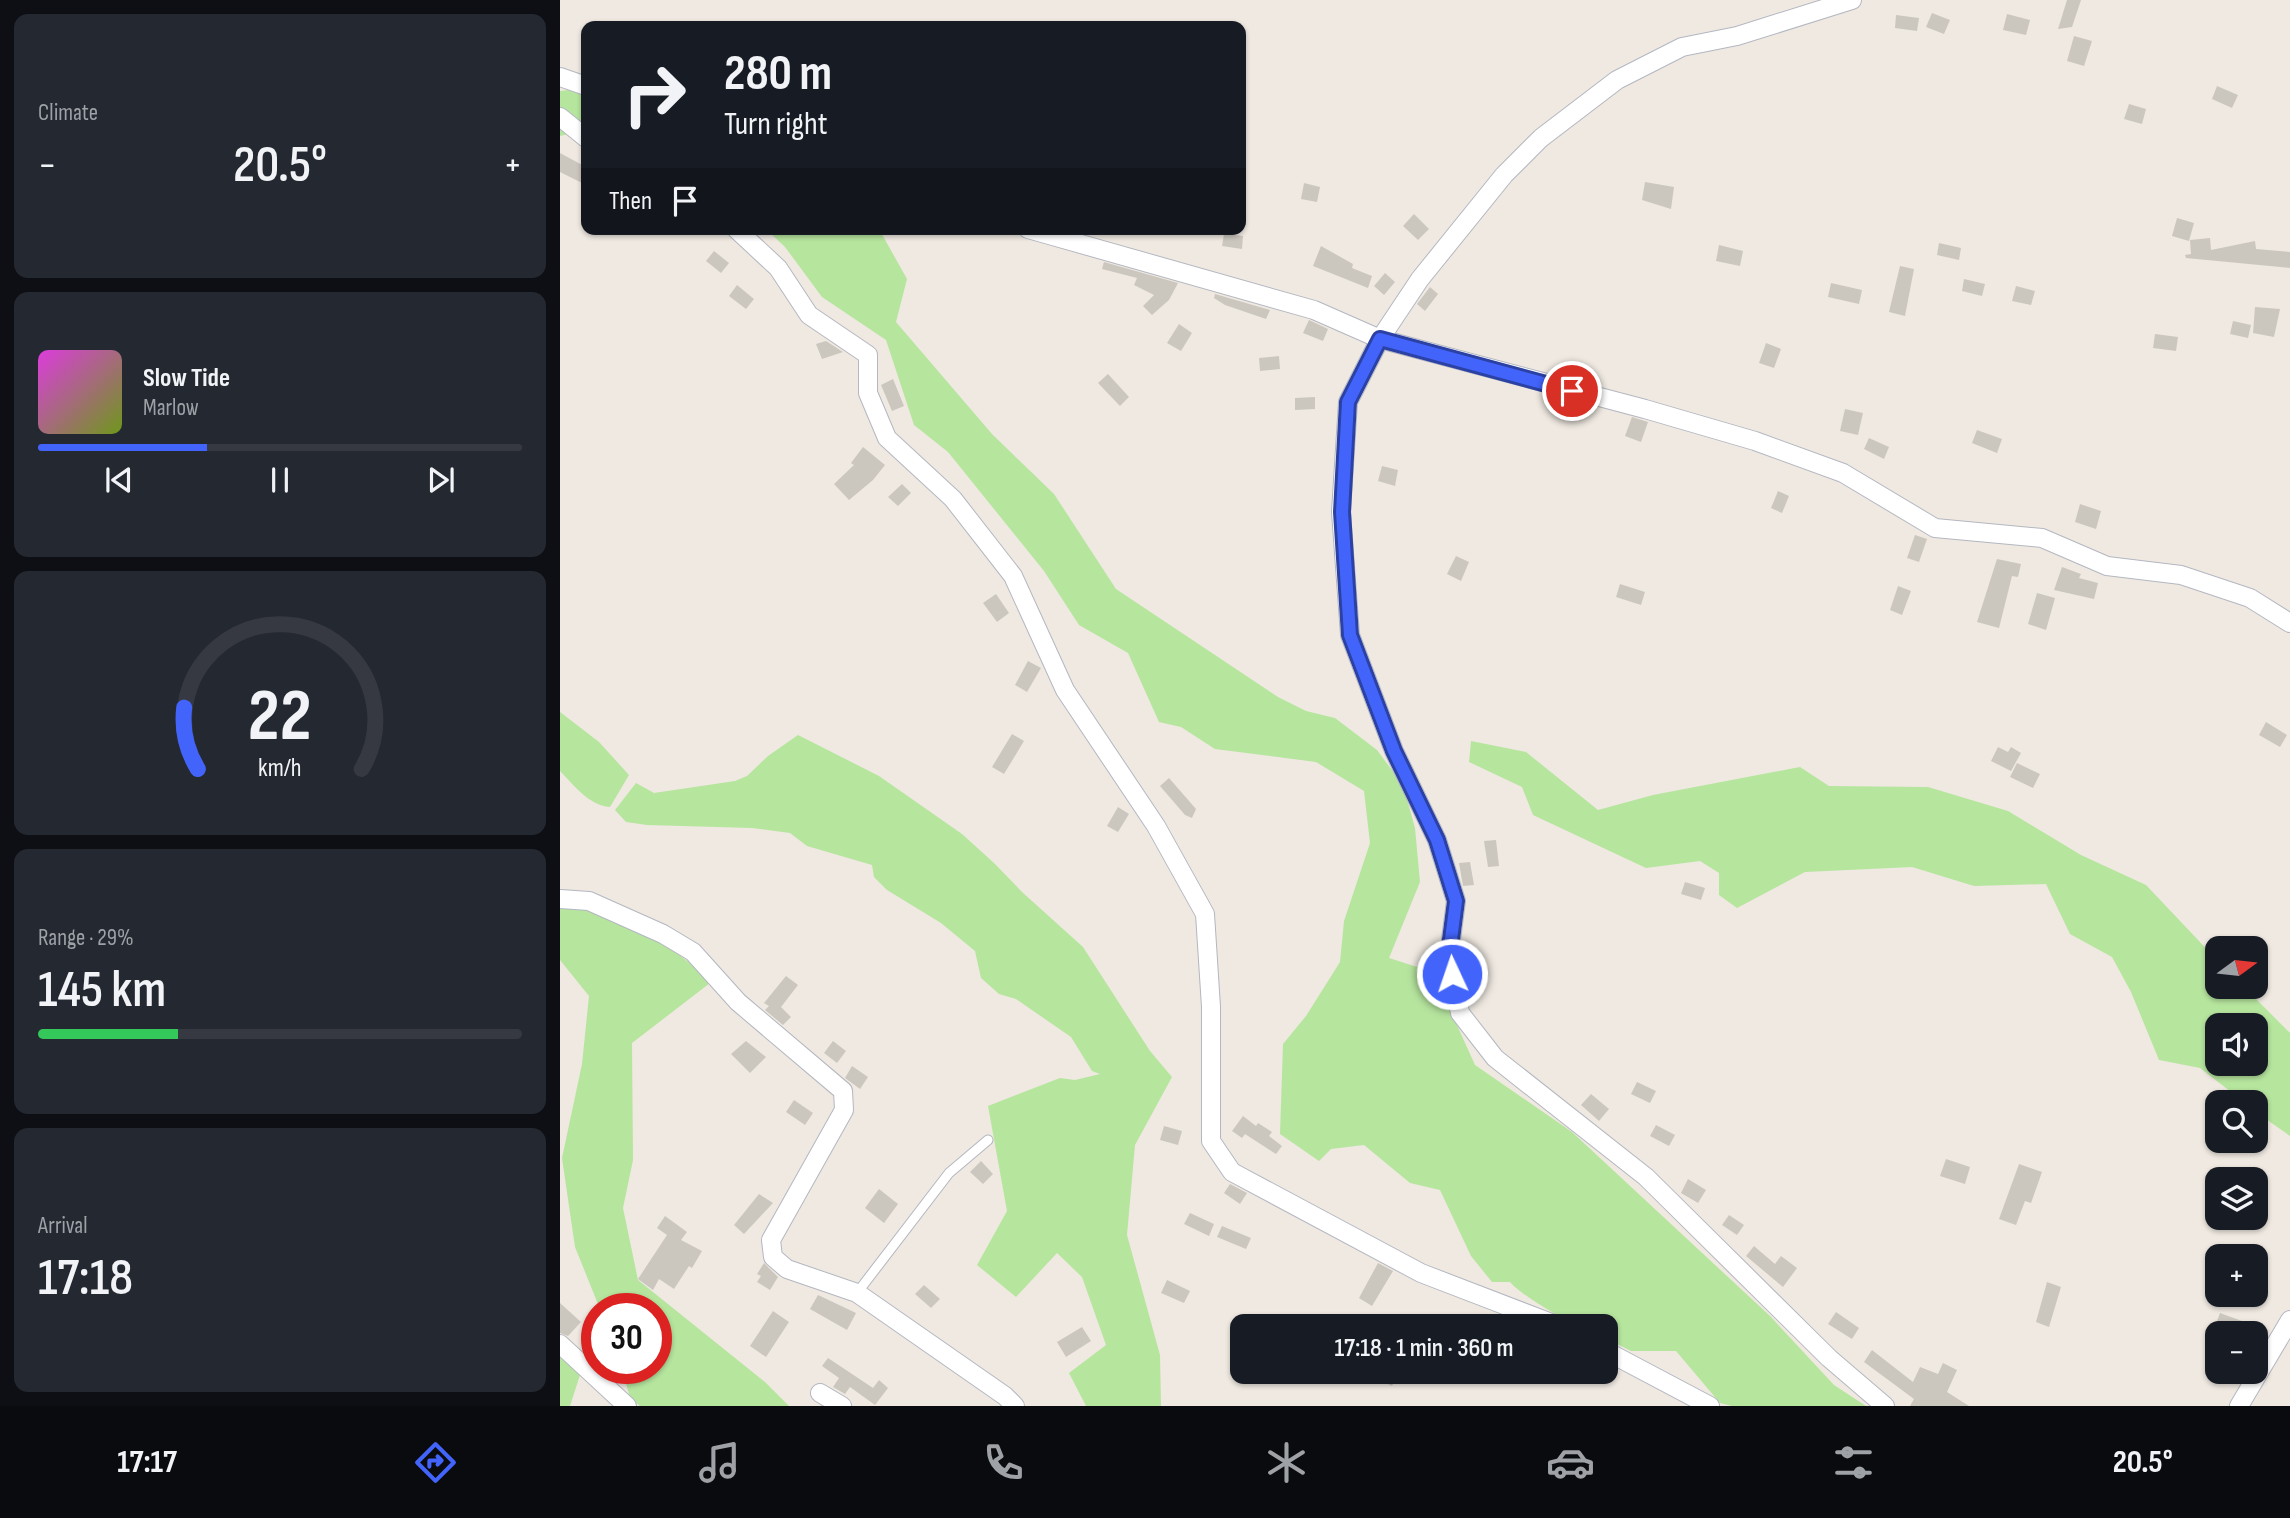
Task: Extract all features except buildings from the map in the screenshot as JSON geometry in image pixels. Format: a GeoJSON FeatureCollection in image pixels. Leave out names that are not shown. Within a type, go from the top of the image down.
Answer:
{"type":"FeatureCollection","features":[{"type":"Feature","properties":{"kind":"street"},"geometry":{"type":"LineString","coordinates":[[1852,0],[1737,36],[1682,47],[1617,80],[1541,138],[1504,175],[1420,279],[1380,339],[1348,402],[1342,512],[1350,635],[1394,751],[1437,840],[1456,901],[1449,955],[1460,1013],[1495,1058],[1646,1177],[1829,1358],[1885,1406]]}},
{"type":"Feature","properties":{"kind":"street"},"geometry":{"type":"LineString","coordinates":[[560,77],[581,84]]}},
{"type":"Feature","properties":{"kind":"street"},"geometry":{"type":"LineString","coordinates":[[560,117],[581,134]]}},
{"type":"Feature","properties":{"kind":"street"},"geometry":{"type":"LineString","coordinates":[[742,235],[778,268],[809,314],[868,355],[868,393],[887,438],[953,499],[1013,576],[1065,690],[1156,826],[1205,914],[1211,1007],[1211,1141],[1232,1171],[1421,1273],[1528,1314]]}},
{"type":"Feature","properties":{"kind":"street"},"geometry":{"type":"LineString","coordinates":[[1049,235],[1314,310],[1380,339],[1645,408],[1755,441],[1843,473],[1936,528],[2042,538],[2107,566],[2180,575],[2250,598],[2290,623]]}},
{"type":"Feature","properties":{"kind":"street"},"geometry":{"type":"LineString","coordinates":[[560,899],[589,901],[663,934],[693,952],[738,1002],[843,1091],[845,1110],[771,1240],[773,1257],[787,1269],[857,1293],[1005,1402]]}},
{"type":"Feature","properties":{"kind":"street"},"geometry":{"type":"LineString","coordinates":[[2239,1406],[2290,1320]]}},
{"type":"Feature","properties":{"kind":"street"},"geometry":{"type":"LineString","coordinates":[[560,1344],[627,1406]]}},
{"type":"Feature","properties":{"kind":"street"},"geometry":{"type":"LineString","coordinates":[[1618,1357],[1710,1406]]}},
{"type":"Feature","properties":{"kind":"street"},"geometry":{"type":"LineString","coordinates":[[820,1394],[842,1406]]}},
{"type":"Feature","properties":{"kind":"lane"},"geometry":{"type":"LineString","coordinates":[[857,1293],[949,1173],[988,1140]]}},
{"type":"Feature","properties":{"kind":"green space"},"geometry":{"type":"Polygon","coordinates":[[[581,89],[581,131],[560,136],[560,91],[581,89]]]}},
{"type":"Feature","properties":{"kind":"green space"},"geometry":{"type":"Polygon","coordinates":[[[772,235],[882,235],[907,279],[896,322],[992,434],[1054,494],[1116,589],[1278,697],[1306,711],[1335,718],[1377,750],[1403,785],[1415,828],[1420,882],[1389,958],[1433,972],[1475,1065],[1572,1132],[1770,1316],[1834,1385],[1866,1406],[1732,1406],[1720,1403],[1676,1351],[1631,1351],[1618,1344],[1618,1314],[1556,1314],[1510,1282],[1492,1282],[1471,1256],[1440,1190],[1410,1183],[1364,1145],[1331,1149],[1319,1161],[1280,1134],[1283,1044],[1306,1016],[1340,962],[1344,921],[1370,843],[1364,791],[1316,762],[1215,749],[1181,727],[1159,722],[1128,653],[1079,625],[1044,571],[948,452],[914,425],[886,340],[822,297],[785,247],[772,235]]]}},
{"type":"Feature","properties":{"kind":"green space"},"geometry":{"type":"Polygon","coordinates":[[[560,712],[599,742],[629,775],[610,807],[588,798],[560,771],[560,712]]]}},
{"type":"Feature","properties":{"kind":"green space"},"geometry":{"type":"Polygon","coordinates":[[[798,735],[879,776],[962,834],[994,863],[1083,947],[1150,1051],[1172,1077],[1135,1145],[1127,1235],[1160,1355],[1161,1406],[1086,1406],[1069,1373],[1106,1345],[1082,1277],[1057,1253],[1016,1297],[977,1265],[1007,1211],[988,1106],[1060,1078],[1075,1080],[1100,1074],[1092,1071],[1071,1037],[1016,999],[999,994],[981,978],[975,951],[941,923],[887,890],[874,877],[872,865],[807,846],[790,833],[752,828],[647,825],[626,822],[615,810],[636,783],[654,793],[735,781],[747,776],[768,756],[798,735]]]}},
{"type":"Feature","properties":{"kind":"green space"},"geometry":{"type":"Polygon","coordinates":[[[1471,741],[1526,752],[1598,810],[1653,795],[1800,767],[1829,786],[1928,787],[2008,811],[2081,855],[2146,885],[2205,947],[2205,999],[2256,999],[2290,1033],[2290,1136],[2268,1120],[2268,1090],[2228,1090],[2210,1076],[2268,1076],[2268,1013],[2205,1013],[2205,1072],[2200,1068],[2159,1060],[2131,992],[2112,957],[2070,934],[2046,884],[1974,886],[1912,867],[1805,872],[1737,908],[1719,895],[1719,873],[1700,861],[1646,868],[1533,815],[1522,787],[1469,762],[1471,741]]]}},
{"type":"Feature","properties":{"kind":"green space"},"geometry":{"type":"Polygon","coordinates":[[[587,908],[639,931],[681,956],[710,983],[632,1043],[633,1160],[623,1208],[638,1280],[654,1293],[594,1293],[575,1247],[562,1158],[582,1064],[589,996],[560,960],[560,909],[587,908]]]}},
{"type":"Feature","properties":{"kind":"green space"},"geometry":{"type":"Polygon","coordinates":[[[672,1307],[765,1382],[789,1406],[640,1406],[630,1398],[626,1384],[672,1384],[672,1307]]]}},
{"type":"Feature","properties":{"kind":"green space"},"geometry":{"type":"Polygon","coordinates":[[[560,1357],[580,1375],[570,1406],[560,1406],[560,1357]]]}},
{"type":"Feature","properties":{"kind":"route"},"geometry":{"type":"LineString","coordinates":[[1452,974],[1449,955],[1456,901],[1437,840],[1394,751],[1350,635],[1342,512],[1348,402],[1380,339],[1572,391]]}}]}
